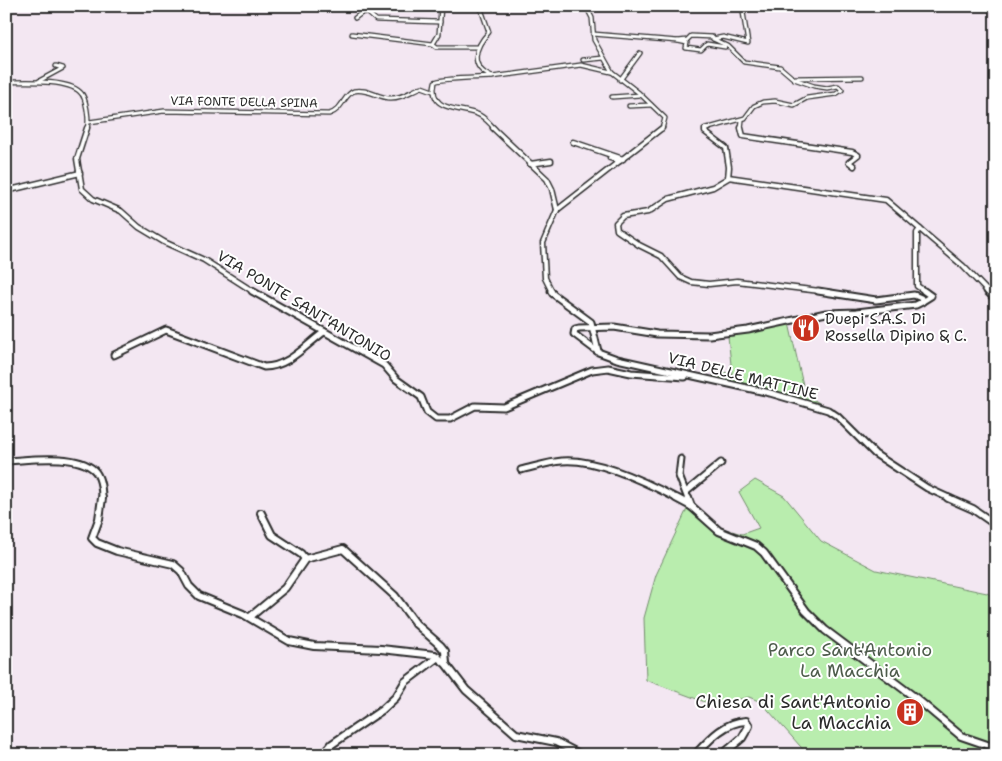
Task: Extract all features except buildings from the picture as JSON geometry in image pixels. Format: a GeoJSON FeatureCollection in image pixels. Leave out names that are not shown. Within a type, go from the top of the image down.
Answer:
{"type":"FeatureCollection","features":[{"type":"Feature","properties":{"kind":"street"},"geometry":{"type":"LineString","coordinates":[[433,44],[439,34],[441,6]]}},
{"type":"Feature","properties":{"kind":"street"},"geometry":{"type":"LineString","coordinates":[[480,6],[489,32],[478,47],[478,67],[480,71],[492,78]]}},
{"type":"Feature","properties":{"kind":"street"},"geometry":{"type":"LineString","coordinates":[[592,6],[589,12],[592,18],[594,40],[612,72],[641,95],[665,118],[662,129],[556,210],[543,243],[545,278],[554,294],[591,322],[590,328],[598,352]]}},
{"type":"Feature","properties":{"kind":"street"},"geometry":{"type":"LineString","coordinates":[[678,41],[687,40],[691,36],[722,37],[748,43],[742,6]]}},
{"type":"Feature","properties":{"kind":"street"},"geometry":{"type":"LineString","coordinates":[[355,18],[363,12],[368,13],[376,20],[440,22]]}},
{"type":"Feature","properties":{"kind":"street"},"geometry":{"type":"LineString","coordinates":[[352,34],[433,44],[437,47],[478,47]]}},
{"type":"Feature","properties":{"kind":"street"},"geometry":{"type":"LineString","coordinates":[[593,34],[678,41],[687,43],[686,48],[697,50],[704,50],[707,44],[732,49]]}},
{"type":"Feature","properties":{"kind":"street"},"geometry":{"type":"LineString","coordinates":[[713,37],[732,49],[741,60],[777,67],[787,72],[792,78],[823,88],[838,86],[842,90],[836,94],[807,98],[794,104],[775,101],[763,102],[754,106],[742,120],[704,130],[726,148],[726,157],[730,169],[728,176],[719,185],[668,199],[648,212],[623,216],[617,221],[616,228],[620,233],[639,245],[661,256],[680,277],[691,282],[709,284],[737,281],[827,292],[866,299],[884,300],[914,295],[923,301]]}},
{"type":"Feature","properties":{"kind":"street"},"geometry":{"type":"LineString","coordinates":[[620,80],[640,53]]}},
{"type":"Feature","properties":{"kind":"street"},"geometry":{"type":"LineString","coordinates":[[583,60],[604,58]]}},
{"type":"Feature","properties":{"kind":"street"},"geometry":{"type":"LineString","coordinates":[[556,210],[552,189],[546,179],[479,114],[446,107],[438,102],[433,92],[435,82],[439,78],[461,80],[492,78],[581,65],[612,72]]}},
{"type":"Feature","properties":{"kind":"street"},"geometry":{"type":"LineString","coordinates":[[38,82],[63,68],[56,66]]}},
{"type":"Feature","properties":{"kind":"street"},"geometry":{"type":"LineString","coordinates":[[792,78],[862,77]]}},
{"type":"Feature","properties":{"kind":"street"},"geometry":{"type":"LineString","coordinates":[[6,82],[63,84],[78,90],[85,99],[89,122],[77,159],[80,173],[6,191]]}},
{"type":"Feature","properties":{"kind":"street","name":"VIA FONTE DELLA SPINA"},"geometry":{"type":"LineString","coordinates":[[89,122],[123,116],[140,116],[164,110],[330,114],[342,108],[350,93],[355,91],[360,90],[387,98],[403,96],[422,87],[433,92]]}},
{"type":"Feature","properties":{"kind":"street"},"geometry":{"type":"LineString","coordinates":[[612,97],[641,95]]}},
{"type":"Feature","properties":{"kind":"street"},"geometry":{"type":"LineString","coordinates":[[629,106],[651,105]]}},
{"type":"Feature","properties":{"kind":"street"},"geometry":{"type":"LineString","coordinates":[[742,120],[741,133],[743,136],[854,153],[858,156],[849,162],[854,166]]}},
{"type":"Feature","properties":{"kind":"street"},"geometry":{"type":"LineString","coordinates":[[573,142],[622,160]]}},
{"type":"Feature","properties":{"kind":"street"},"geometry":{"type":"LineString","coordinates":[[610,158],[622,160]]}},
{"type":"Feature","properties":{"kind":"street"},"geometry":{"type":"LineString","coordinates":[[530,164],[551,161]]}},
{"type":"Feature","properties":{"kind":"street","name":"VIA PONTE SANT'ANTONIO"},"geometry":{"type":"LineString","coordinates":[[80,173],[82,189],[93,199],[121,211],[139,226],[164,242],[204,260],[259,295],[384,365],[396,379],[421,397],[427,412],[436,419],[450,418],[476,406],[504,407],[592,370],[608,368],[631,373],[698,378]]}},
{"type":"Feature","properties":{"kind":"street"},"geometry":{"type":"LineString","coordinates":[[728,176],[886,200],[963,266],[996,300]]}},
{"type":"Feature","properties":{"kind":"street"},"geometry":{"type":"LineString","coordinates":[[590,328],[614,327],[658,334],[709,335],[748,330],[826,312],[869,311],[916,305],[931,296],[917,286],[917,233],[920,229]]}},
{"type":"Feature","properties":{"kind":"street","name":"VIA DELLE MATTINE"},"geometry":{"type":"LineString","coordinates":[[590,328],[577,328],[574,334],[598,352],[617,359],[770,393],[828,410],[847,425],[875,454],[927,488],[973,509],[996,526]]}},
{"type":"Feature","properties":{"kind":"street"},"geometry":{"type":"LineString","coordinates":[[114,355],[166,330],[273,368],[324,332]]}},
{"type":"Feature","properties":{"kind":"street"},"geometry":{"type":"LineString","coordinates":[[681,459],[679,476],[691,506]]}},
{"type":"Feature","properties":{"kind":"street"},"geometry":{"type":"LineString","coordinates":[[6,460],[64,460],[78,461],[90,466],[97,472],[101,484],[100,516],[93,534],[93,540],[108,548],[173,564],[181,571],[189,586],[199,596],[250,617],[279,636],[297,643],[314,646],[410,652],[438,657],[446,664],[466,690],[516,734],[556,742],[581,755]]}},
{"type":"Feature","properties":{"kind":"street"},"geometry":{"type":"LineString","coordinates":[[521,470],[563,461],[587,463],[644,481],[691,506],[718,531],[756,546],[764,553],[806,611],[842,644],[888,677],[961,736],[996,748]]}},
{"type":"Feature","properties":{"kind":"street"},"geometry":{"type":"LineString","coordinates":[[686,492],[721,463]]}},
{"type":"Feature","properties":{"kind":"street"},"geometry":{"type":"LineString","coordinates":[[261,513],[272,535],[301,554],[305,559]]}},
{"type":"Feature","properties":{"kind":"street"},"geometry":{"type":"LineString","coordinates":[[250,617],[285,588],[305,559],[343,550],[395,596],[416,624],[441,646],[445,651],[446,664]]}},
{"type":"Feature","properties":{"kind":"street"},"geometry":{"type":"LineString","coordinates":[[323,755],[332,744],[382,710],[396,696],[405,682],[438,657]]}},
{"type":"Feature","properties":{"kind":"street"},"geometry":{"type":"LineString","coordinates":[[695,755],[725,727],[742,720],[746,721],[749,726],[747,734],[732,744],[722,755]]}},
{"type":"Feature","properties":{"kind":"green space"},"geometry":{"type":"Polygon","coordinates":[[[783,322],[789,323],[805,394],[824,406],[713,377],[715,370],[732,374],[728,336],[783,322]]]}},
{"type":"Feature","properties":{"kind":"green space","name":"Parco Sant'Antonio La Macchia"},"geometry":{"type":"Polygon","coordinates":[[[755,480],[784,496],[821,541],[876,570],[987,593],[996,599],[996,755],[808,755],[761,702],[749,697],[713,705],[646,680],[644,618],[656,575],[687,509],[707,524],[742,534],[759,528],[739,492],[755,480]]]}},
{"type":"Feature","properties":{"kind":"place","name":"Duepi S.A.S. Di Rossella Dipino & C."},"geometry":{"type":"Point","coordinates":[806,328]}},
{"type":"Feature","properties":{"kind":"place","name":"Chiesa di Sant'Antonio La Macchia"},"geometry":{"type":"Point","coordinates":[910,712]}}]}
